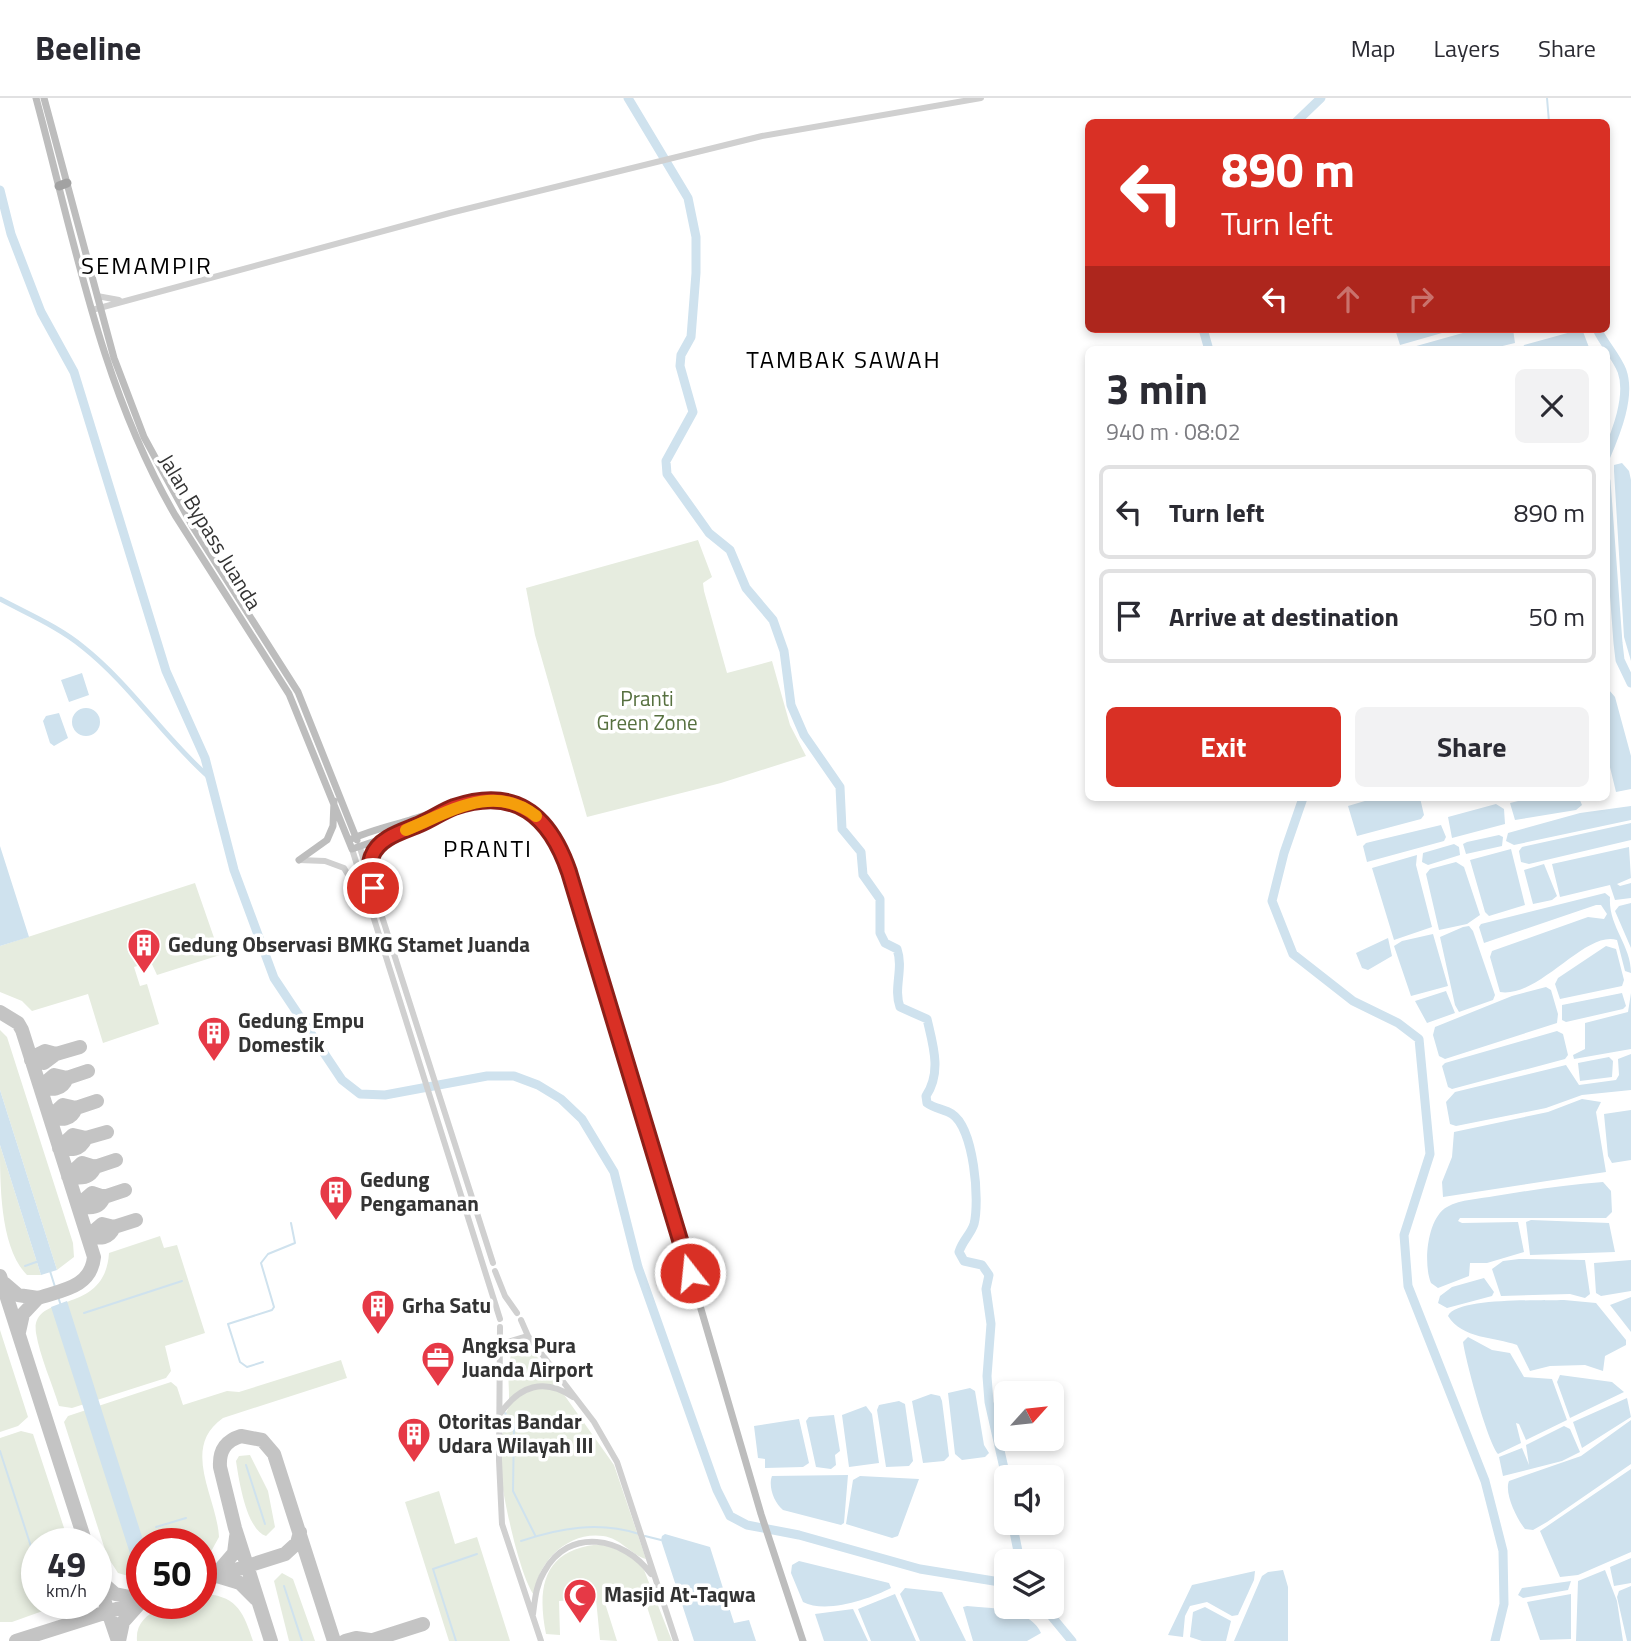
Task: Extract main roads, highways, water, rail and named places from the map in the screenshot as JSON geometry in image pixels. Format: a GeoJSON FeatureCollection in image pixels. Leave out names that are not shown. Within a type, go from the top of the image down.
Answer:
{"type":"FeatureCollection","features":[{"type":"Feature","properties":{"kind":"main road","name":"Jalan Bypass Juanda"},"geometry":{"type":"LineString","coordinates":[[36,98],[97,296],[96,310]]}},
{"type":"Feature","properties":{"kind":"main road","name":"Jalan Bypass Juanda"},"geometry":{"type":"LineString","coordinates":[[44,98],[63,185],[96,310],[158,486],[181,526],[285,685],[354,843]]}},
{"type":"Feature","properties":{"kind":"main road","name":"Jalan Bypass Juanda"},"geometry":{"type":"LineString","coordinates":[[136,428],[192,527],[298,692],[354,843]]}},
{"type":"Feature","properties":{"kind":"main road"},"geometry":{"type":"LineString","coordinates":[[299,860],[327,840],[332,826],[334,799]]}},
{"type":"Feature","properties":{"kind":"main road"},"geometry":{"type":"LineString","coordinates":[[354,843],[452,807],[484,801],[515,804],[539,818],[561,850],[636,1087],[772,1550],[803,1641]]}},
{"type":"Feature","properties":{"kind":"main road"},"geometry":{"type":"LineString","coordinates":[[354,843],[390,836],[452,807]]}},
{"type":"Feature","properties":{"kind":"main road"},"geometry":{"type":"LineString","coordinates":[[373,888],[372,855],[390,836]]}},
{"type":"Feature","properties":{"kind":"water"},"geometry":{"type":"Polygon","coordinates":[[[1396,333],[1442,333],[1400,345],[1396,333]]]}},
{"type":"Feature","properties":{"kind":"water"},"geometry":{"type":"Polygon","coordinates":[[[1463,333],[1514,333],[1515,343],[1503,346],[1416,346],[1463,333]]]}},
{"type":"Feature","properties":{"kind":"water"},"geometry":{"type":"Polygon","coordinates":[[[1568,333],[1584,333],[1588,346],[1524,346],[1568,333]]]}},
{"type":"Feature","properties":{"kind":"water"},"geometry":{"type":"Polygon","coordinates":[[[1622,463],[1629,471],[1631,480],[1631,661],[1624,637],[1614,471],[1614,465],[1622,463]]]}},
{"type":"Feature","properties":{"kind":"water"},"geometry":{"type":"Polygon","coordinates":[[[82,673],[89,695],[69,702],[61,680],[82,673]]]}},
{"type":"Feature","properties":{"kind":"water"},"geometry":{"type":"Polygon","coordinates":[[[1610,691],[1615,697],[1631,756],[1631,789],[1616,792],[1610,767],[1610,691]]]}},
{"type":"Feature","properties":{"kind":"water"},"geometry":{"type":"Polygon","coordinates":[[[86,708],[96,712],[100,722],[96,732],[86,736],[76,732],[72,722],[76,712],[86,708]]]}},
{"type":"Feature","properties":{"kind":"water"},"geometry":{"type":"Polygon","coordinates":[[[59,713],[68,738],[54,746],[50,743],[43,721],[46,716],[59,713]]]}},
{"type":"Feature","properties":{"kind":"water"},"geometry":{"type":"Polygon","coordinates":[[[1365,801],[1421,801],[1424,815],[1421,819],[1357,836],[1348,806],[1365,801]]]}},
{"type":"Feature","properties":{"kind":"water"},"geometry":{"type":"Polygon","coordinates":[[[1580,801],[1582,805],[1576,810],[1515,820],[1510,803],[1580,801]]]}},
{"type":"Feature","properties":{"kind":"water"},"geometry":{"type":"Polygon","coordinates":[[[1496,804],[1504,809],[1505,824],[1452,838],[1448,817],[1496,804]]]}},
{"type":"Feature","properties":{"kind":"water"},"geometry":{"type":"Polygon","coordinates":[[[1631,806],[1631,820],[1514,845],[1506,841],[1508,833],[1580,813],[1631,806]]]}},
{"type":"Feature","properties":{"kind":"water"},"geometry":{"type":"Polygon","coordinates":[[[1631,823],[1631,840],[1529,864],[1521,862],[1519,851],[1522,847],[1631,823]]]}},
{"type":"Feature","properties":{"kind":"water"},"geometry":{"type":"Polygon","coordinates":[[[1441,825],[1446,837],[1444,841],[1367,862],[1363,846],[1366,843],[1441,825]]]}},
{"type":"Feature","properties":{"kind":"water"},"geometry":{"type":"Polygon","coordinates":[[[1499,835],[1503,837],[1502,846],[1466,854],[1463,844],[1499,835]]]}},
{"type":"Feature","properties":{"kind":"water"},"geometry":{"type":"Polygon","coordinates":[[[1454,844],[1459,847],[1460,855],[1428,865],[1422,862],[1423,853],[1454,844]]]}},
{"type":"Feature","properties":{"kind":"water"},"geometry":{"type":"Polygon","coordinates":[[[0,846],[29,937],[0,946],[0,846]]]}},
{"type":"Feature","properties":{"kind":"water"},"geometry":{"type":"Polygon","coordinates":[[[1629,847],[1631,878],[1617,884],[1620,886],[1631,883],[1631,898],[1615,900],[1610,885],[1560,897],[1552,864],[1629,847]]]}},
{"type":"Feature","properties":{"kind":"water"},"geometry":{"type":"Polygon","coordinates":[[[1511,849],[1525,905],[1489,916],[1485,912],[1470,860],[1511,849]]]}},
{"type":"Feature","properties":{"kind":"water"},"geometry":{"type":"Polygon","coordinates":[[[1417,855],[1416,865],[1432,927],[1394,940],[1372,868],[1417,855]]]}},
{"type":"Feature","properties":{"kind":"water"},"geometry":{"type":"Polygon","coordinates":[[[1456,862],[1464,867],[1480,915],[1467,924],[1439,930],[1426,874],[1430,869],[1456,862]]]}},
{"type":"Feature","properties":{"kind":"water"},"geometry":{"type":"Polygon","coordinates":[[[1544,864],[1557,896],[1552,900],[1533,904],[1524,870],[1544,864]]]}},
{"type":"Feature","properties":{"kind":"water"},"geometry":{"type":"Polygon","coordinates":[[[1605,893],[1610,897],[1612,917],[1627,953],[1631,973],[1625,971],[1617,940],[1604,940],[1576,954],[1531,985],[1515,991],[1500,992],[1490,957],[1492,951],[1588,917],[1604,919],[1607,914],[1601,905],[1596,905],[1484,943],[1479,927],[1481,924],[1605,893]]]}},
{"type":"Feature","properties":{"kind":"water"},"geometry":{"type":"Polygon","coordinates":[[[1631,903],[1631,948],[1615,911],[1619,906],[1631,903]]]}},
{"type":"Feature","properties":{"kind":"water"},"geometry":{"type":"Polygon","coordinates":[[[1469,926],[1473,931],[1495,995],[1493,1000],[1459,1012],[1455,1005],[1440,937],[1469,926]]]}},
{"type":"Feature","properties":{"kind":"water"},"geometry":{"type":"Polygon","coordinates":[[[1433,934],[1448,986],[1411,996],[1394,946],[1402,941],[1433,934]]]}},
{"type":"Feature","properties":{"kind":"water"},"geometry":{"type":"Polygon","coordinates":[[[1388,938],[1392,956],[1368,970],[1362,968],[1356,953],[1388,938]]]}},
{"type":"Feature","properties":{"kind":"water"},"geometry":{"type":"Polygon","coordinates":[[[1606,946],[1616,949],[1624,980],[1622,986],[1560,999],[1555,984],[1558,978],[1606,946]]]}},
{"type":"Feature","properties":{"kind":"water"},"geometry":{"type":"Polygon","coordinates":[[[1546,987],[1551,990],[1558,1014],[1557,1023],[1445,1059],[1439,1056],[1433,1035],[1435,1027],[1512,996],[1546,987]]]}},
{"type":"Feature","properties":{"kind":"water"},"geometry":{"type":"Polygon","coordinates":[[[1446,991],[1455,1013],[1427,1023],[1415,1001],[1446,991]]]}},
{"type":"Feature","properties":{"kind":"water"},"geometry":{"type":"Polygon","coordinates":[[[1622,993],[1626,1006],[1623,1009],[1566,1022],[1562,1020],[1562,1005],[1622,993]]]}},
{"type":"Feature","properties":{"kind":"water"},"geometry":{"type":"Polygon","coordinates":[[[1631,993],[1631,1049],[1574,1059],[1573,1055],[1585,1049],[1585,1023],[1628,1012],[1631,993]]]}},
{"type":"Feature","properties":{"kind":"water"},"geometry":{"type":"Polygon","coordinates":[[[1557,1031],[1563,1034],[1568,1055],[1565,1059],[1452,1089],[1448,1087],[1442,1066],[1445,1063],[1557,1031]]]}},
{"type":"Feature","properties":{"kind":"water"},"geometry":{"type":"Polygon","coordinates":[[[1631,1054],[1631,1090],[1582,1095],[1546,1108],[1456,1126],[1450,1124],[1446,1102],[1455,1092],[1566,1065],[1579,1085],[1616,1080],[1619,1075],[1618,1059],[1631,1054]]]}},
{"type":"Feature","properties":{"kind":"water"},"geometry":{"type":"Polygon","coordinates":[[[1609,1057],[1613,1061],[1612,1077],[1580,1081],[1578,1063],[1609,1057]]]}},
{"type":"Feature","properties":{"kind":"water"},"geometry":{"type":"Polygon","coordinates":[[[0,1090],[57,1270],[41,1275],[0,1145],[0,1090]]]}},
{"type":"Feature","properties":{"kind":"water"},"geometry":{"type":"Polygon","coordinates":[[[1582,1099],[1601,1102],[1596,1112],[1606,1172],[1443,1197],[1442,1182],[1452,1157],[1454,1132],[1548,1112],[1582,1099]]]}},
{"type":"Feature","properties":{"kind":"water"},"geometry":{"type":"Polygon","coordinates":[[[1631,1110],[1631,1160],[1612,1163],[1608,1156],[1604,1114],[1631,1110]]]}},
{"type":"Feature","properties":{"kind":"water"},"geometry":{"type":"Polygon","coordinates":[[[1603,1182],[1611,1191],[1612,1212],[1606,1218],[1460,1218],[1458,1221],[1462,1223],[1518,1222],[1524,1252],[1487,1263],[1470,1263],[1469,1276],[1438,1288],[1431,1283],[1427,1265],[1428,1242],[1435,1221],[1447,1207],[1458,1202],[1603,1182]]]}},
{"type":"Feature","properties":{"kind":"water"},"geometry":{"type":"Polygon","coordinates":[[[1526,1222],[1609,1223],[1615,1252],[1530,1255],[1526,1222]]]}},
{"type":"Feature","properties":{"kind":"water"},"geometry":{"type":"Polygon","coordinates":[[[1585,1260],[1590,1294],[1585,1298],[1570,1294],[1501,1296],[1492,1269],[1503,1261],[1585,1260]]]}},
{"type":"Feature","properties":{"kind":"water"},"geometry":{"type":"Polygon","coordinates":[[[1631,1260],[1631,1291],[1601,1296],[1596,1293],[1594,1263],[1631,1260]]]}},
{"type":"Feature","properties":{"kind":"water"},"geometry":{"type":"Polygon","coordinates":[[[1484,1278],[1494,1292],[1492,1296],[1447,1308],[1438,1303],[1440,1296],[1452,1287],[1484,1278]]]}},
{"type":"Feature","properties":{"kind":"water"},"geometry":{"type":"Polygon","coordinates":[[[1631,1297],[1631,1332],[1610,1305],[1631,1297]]]}},
{"type":"Feature","properties":{"kind":"water"},"geometry":{"type":"Polygon","coordinates":[[[1564,1300],[1596,1303],[1626,1340],[1626,1345],[1605,1356],[1603,1371],[1585,1365],[1550,1366],[1530,1371],[1517,1345],[1470,1333],[1454,1324],[1448,1316],[1455,1310],[1483,1303],[1564,1300]]]}},
{"type":"Feature","properties":{"kind":"water"},"geometry":{"type":"Polygon","coordinates":[[[67,1301],[139,1528],[126,1528],[126,1541],[51,1307],[67,1301]]]}},
{"type":"Feature","properties":{"kind":"water"},"geometry":{"type":"Polygon","coordinates":[[[1468,1337],[1492,1350],[1510,1353],[1524,1377],[1552,1379],[1567,1420],[1526,1440],[1516,1423],[1521,1443],[1498,1454],[1483,1418],[1468,1366],[1463,1342],[1468,1337]]]}},
{"type":"Feature","properties":{"kind":"water"},"geometry":{"type":"Polygon","coordinates":[[[1560,1375],[1612,1382],[1624,1392],[1570,1418],[1557,1382],[1560,1375]]]}},
{"type":"Feature","properties":{"kind":"water"},"geometry":{"type":"Polygon","coordinates":[[[970,1388],[975,1391],[984,1445],[989,1453],[985,1457],[962,1460],[955,1454],[948,1393],[970,1388]]]}},
{"type":"Feature","properties":{"kind":"water"},"geometry":{"type":"Polygon","coordinates":[[[931,1394],[940,1396],[942,1401],[949,1456],[944,1461],[923,1463],[912,1401],[931,1394]]]}},
{"type":"Feature","properties":{"kind":"water"},"geometry":{"type":"Polygon","coordinates":[[[1627,1398],[1631,1417],[1582,1448],[1573,1422],[1627,1398]]]}},
{"type":"Feature","properties":{"kind":"water"},"geometry":{"type":"Polygon","coordinates":[[[899,1401],[905,1404],[913,1461],[909,1466],[886,1467],[877,1410],[879,1405],[899,1401]]]}},
{"type":"Feature","properties":{"kind":"water"},"geometry":{"type":"Polygon","coordinates":[[[866,1406],[872,1414],[879,1463],[849,1467],[842,1415],[866,1406]]]}},
{"type":"Feature","properties":{"kind":"water"},"geometry":{"type":"Polygon","coordinates":[[[834,1415],[840,1451],[835,1455],[836,1465],[831,1469],[816,1467],[806,1421],[809,1417],[834,1415]]]}},
{"type":"Feature","properties":{"kind":"water"},"geometry":{"type":"Polygon","coordinates":[[[799,1419],[809,1463],[803,1467],[765,1468],[765,1459],[758,1458],[754,1426],[799,1419]]]}},
{"type":"Feature","properties":{"kind":"water"},"geometry":{"type":"Polygon","coordinates":[[[1631,1420],[1631,1464],[1547,1522],[1533,1530],[1525,1529],[1510,1499],[1509,1481],[1581,1456],[1631,1420]]]}},
{"type":"Feature","properties":{"kind":"water"},"geometry":{"type":"Polygon","coordinates":[[[1564,1426],[1570,1429],[1580,1452],[1562,1461],[1503,1476],[1499,1457],[1522,1448],[1529,1465],[1526,1445],[1564,1426]]]}},
{"type":"Feature","properties":{"kind":"water"},"geometry":{"type":"Polygon","coordinates":[[[1631,1469],[1631,1552],[1578,1575],[1560,1577],[1540,1531],[1631,1469]]]}},
{"type":"Feature","properties":{"kind":"water"},"geometry":{"type":"Polygon","coordinates":[[[848,1475],[844,1523],[841,1525],[783,1510],[771,1489],[772,1476],[848,1475]]]}},
{"type":"Feature","properties":{"kind":"water"},"geometry":{"type":"Polygon","coordinates":[[[860,1476],[919,1479],[898,1536],[892,1538],[846,1524],[853,1480],[860,1476]]]}},
{"type":"Feature","properties":{"kind":"water"},"geometry":{"type":"Polygon","coordinates":[[[665,1534],[710,1547],[734,1623],[749,1620],[756,1641],[694,1641],[661,1540],[665,1534]]]}},
{"type":"Feature","properties":{"kind":"water"},"geometry":{"type":"Polygon","coordinates":[[[1631,1558],[1631,1583],[1614,1586],[1610,1567],[1631,1558]]]}},
{"type":"Feature","properties":{"kind":"water"},"geometry":{"type":"Polygon","coordinates":[[[799,1561],[889,1583],[891,1588],[848,1604],[813,1605],[803,1602],[791,1573],[792,1565],[799,1561]]]}},
{"type":"Feature","properties":{"kind":"water"},"geometry":{"type":"Polygon","coordinates":[[[1283,1570],[1288,1587],[1288,1641],[1234,1641],[1262,1576],[1268,1572],[1283,1570]]]}},
{"type":"Feature","properties":{"kind":"water"},"geometry":{"type":"Polygon","coordinates":[[[1605,1570],[1617,1601],[1623,1641],[1576,1641],[1578,1581],[1605,1570]]]}},
{"type":"Feature","properties":{"kind":"water"},"geometry":{"type":"Polygon","coordinates":[[[1255,1571],[1254,1580],[1238,1615],[1232,1616],[1207,1602],[1190,1606],[1185,1616],[1183,1637],[1168,1635],[1192,1585],[1255,1571]]]}},
{"type":"Feature","properties":{"kind":"water"},"geometry":{"type":"Polygon","coordinates":[[[1571,1581],[1568,1590],[1523,1598],[1518,1595],[1522,1588],[1571,1581]]]}},
{"type":"Feature","properties":{"kind":"water"},"geometry":{"type":"Polygon","coordinates":[[[1631,1586],[1631,1641],[1627,1641],[1617,1597],[1619,1591],[1631,1586]]]}},
{"type":"Feature","properties":{"kind":"water"},"geometry":{"type":"Polygon","coordinates":[[[905,1588],[942,1592],[966,1641],[920,1641],[900,1594],[905,1588]]]}},
{"type":"Feature","properties":{"kind":"water"},"geometry":{"type":"Polygon","coordinates":[[[895,1594],[916,1641],[871,1641],[858,1609],[895,1594]]]}},
{"type":"Feature","properties":{"kind":"water"},"geometry":{"type":"Polygon","coordinates":[[[1571,1594],[1571,1639],[1540,1640],[1527,1602],[1571,1594]]]}},
{"type":"Feature","properties":{"kind":"water"},"geometry":{"type":"Polygon","coordinates":[[[963,1607],[994,1609],[994,1619],[1028,1619],[1041,1633],[1027,1641],[973,1641],[963,1607]]]}},
{"type":"Feature","properties":{"kind":"water"},"geometry":{"type":"Polygon","coordinates":[[[1205,1607],[1231,1621],[1226,1641],[1202,1641],[1190,1637],[1193,1612],[1205,1607]]]}},
{"type":"Feature","properties":{"kind":"water"},"geometry":{"type":"Polygon","coordinates":[[[853,1609],[868,1641],[824,1641],[815,1614],[853,1609]]]}},
{"type":"Feature","properties":{"kind":"waterway"},"geometry":{"type":"LineString","coordinates":[[628,98],[688,198],[696,237],[691,337],[681,355],[680,366],[693,412],[666,461],[667,474],[709,533],[730,550],[746,588],[773,620],[784,651],[791,705],[804,735],[840,787],[842,829],[861,852],[863,875],[880,899],[880,933],[885,943],[897,949],[900,1007],[927,1019],[934,1048],[935,1068],[934,1078],[926,1096],[927,1103],[949,1112],[960,1122],[974,1166],[976,1213],[971,1231],[959,1252],[964,1261],[982,1265],[989,1275],[986,1289],[991,1324],[987,1376],[989,1402],[1003,1465]]}},
{"type":"Feature","properties":{"kind":"waterway"},"geometry":{"type":"LineString","coordinates":[[1299,119],[1321,98]]}},
{"type":"Feature","properties":{"kind":"waterway"},"geometry":{"type":"LineString","coordinates":[[1547,98],[1549,119]]}},
{"type":"Feature","properties":{"kind":"waterway"},"geometry":{"type":"LineString","coordinates":[[0,190],[11,234],[41,312],[74,372],[166,671],[205,758],[234,870],[274,978],[342,1080],[360,1094],[385,1095],[487,1076],[514,1076],[538,1085],[561,1099],[582,1119],[614,1172],[638,1267],[717,1490],[730,1516],[747,1525],[799,1535],[920,1569],[994,1581]]}},
{"type":"Feature","properties":{"kind":"waterway"},"geometry":{"type":"LineString","coordinates":[[1204,333],[1208,346]]}},
{"type":"Feature","properties":{"kind":"waterway"},"geometry":{"type":"LineString","coordinates":[[1599,333],[1607,346]]}},
{"type":"Feature","properties":{"kind":"waterway"},"geometry":{"type":"LineString","coordinates":[[1610,351],[1622,371],[1625,392],[1610,446]]}},
{"type":"Feature","properties":{"kind":"waterway"},"geometry":{"type":"LineString","coordinates":[[1610,535],[1620,660],[1631,683]]}},
{"type":"Feature","properties":{"kind":"waterway"},"geometry":{"type":"LineString","coordinates":[[0,599],[54,627],[83,647],[117,678],[210,778]]}},
{"type":"Feature","properties":{"kind":"waterway"},"geometry":{"type":"LineString","coordinates":[[1302,801],[1284,853],[1272,901],[1293,954],[1353,1001],[1398,1023],[1419,1039],[1430,1154],[1404,1235],[1408,1286],[1485,1481],[1503,1551],[1504,1604],[1495,1641]]}},
{"type":"Feature","properties":{"kind":"waterway"},"geometry":{"type":"LineString","coordinates":[[263,1362],[247,1367],[240,1362],[228,1324],[272,1310],[274,1307],[261,1263],[268,1254],[295,1243],[291,1223]]}},
{"type":"Feature","properties":{"kind":"waterway"},"geometry":{"type":"LineString","coordinates":[[25,1266],[39,1261]]}},
{"type":"Feature","properties":{"kind":"waterway"},"geometry":{"type":"LineString","coordinates":[[50,1271],[61,1306]]}},
{"type":"Feature","properties":{"kind":"waterway"},"geometry":{"type":"LineString","coordinates":[[84,1313],[182,1281]]}},
{"type":"Feature","properties":{"kind":"waterway"},"geometry":{"type":"LineString","coordinates":[[452,1428],[485,1412]]}},
{"type":"Feature","properties":{"kind":"waterway"},"geometry":{"type":"LineString","coordinates":[[505,1413],[514,1425],[513,1491],[535,1535]]}},
{"type":"Feature","properties":{"kind":"waterway"},"geometry":{"type":"LineString","coordinates":[[0,1451],[25,1528]]}},
{"type":"Feature","properties":{"kind":"waterway"},"geometry":{"type":"LineString","coordinates":[[246,1465],[265,1524]]}},
{"type":"Feature","properties":{"kind":"waterway"},"geometry":{"type":"LineString","coordinates":[[156,1527],[186,1518]]}},
{"type":"Feature","properties":{"kind":"waterway"},"geometry":{"type":"LineString","coordinates":[[521,1541],[550,1533],[594,1527],[639,1534]]}},
{"type":"Feature","properties":{"kind":"waterway"},"geometry":{"type":"LineString","coordinates":[[1015,1535],[1018,1549]]}},
{"type":"Feature","properties":{"kind":"waterway"},"geometry":{"type":"LineString","coordinates":[[645,1536],[661,1540]]}},
{"type":"Feature","properties":{"kind":"waterway"},"geometry":{"type":"LineString","coordinates":[[456,1641],[433,1569],[477,1554]]}},
{"type":"Feature","properties":{"kind":"waterway"},"geometry":{"type":"LineString","coordinates":[[284,1586],[302,1641]]}},
{"type":"Feature","properties":{"kind":"waterway"},"geometry":{"type":"LineString","coordinates":[[1054,1619],[1072,1641]]}},
{"type":"Feature","properties":{"kind":"place","name":"Gedung Observasi BMKG Stamet Juanda"},"geometry":{"type":"Point","coordinates":[144,975]}},
{"type":"Feature","properties":{"kind":"place","name":"Gedung Empu Domestik"},"geometry":{"type":"Point","coordinates":[214,1063]}},
{"type":"Feature","properties":{"kind":"place","name":"Gedung Pengamanan"},"geometry":{"type":"Point","coordinates":[336,1222]}},
{"type":"Feature","properties":{"kind":"place","name":"Grha Satu"},"geometry":{"type":"Point","coordinates":[378,1336]}},
{"type":"Feature","properties":{"kind":"place","name":"Angksa Pura Juanda Airport"},"geometry":{"type":"Point","coordinates":[438,1388]}},
{"type":"Feature","properties":{"kind":"place","name":"Otoritas Bandar Udara Wilayah III"},"geometry":{"type":"Point","coordinates":[414,1464]}},
{"type":"Feature","properties":{"kind":"place","name":"Masjid At-Taqwa"},"geometry":{"type":"Point","coordinates":[580,1625]}},
{"type":"Feature","properties":{"kind":"district","name":"SEMAMPIR"},"geometry":{"type":"Point","coordinates":[147,266]}},
{"type":"Feature","properties":{"kind":"district","name":"TAMBAK SAWAH"},"geometry":{"type":"Point","coordinates":[844,360]}},
{"type":"Feature","properties":{"kind":"district","name":"PRANTI"},"geometry":{"type":"Point","coordinates":[488,849]}},
{"type":"Feature","properties":{"kind":"park label","name":"Pranti Green Zone"},"geometry":{"type":"Point","coordinates":[647,711]}}]}
